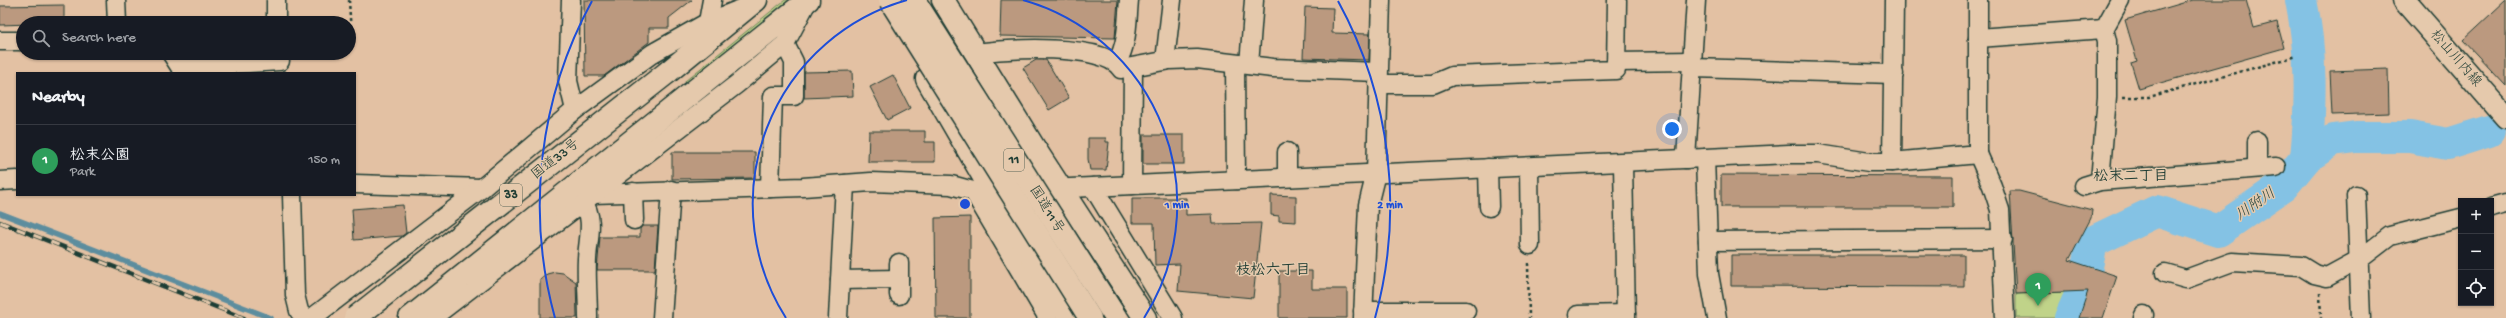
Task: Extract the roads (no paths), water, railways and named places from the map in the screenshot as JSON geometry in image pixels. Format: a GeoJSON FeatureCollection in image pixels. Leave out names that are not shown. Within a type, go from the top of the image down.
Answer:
{"type":"FeatureCollection","features":[{"type":"Feature","properties":{"kind":"main road","name":"33"},"geometry":{"type":"LineString","coordinates":[[410,318],[685,96],[808,0]]}},
{"type":"Feature","properties":{"kind":"main road","name":"11"},"geometry":{"type":"LineString","coordinates":[[878,0],[942,102],[988,192],[1070,318]]}},
{"type":"Feature","properties":{"kind":"main road","name":"国道11号"},"geometry":{"type":"LineString","coordinates":[[890,0],[1090,318]]}},
{"type":"Feature","properties":{"kind":"main road","name":"国道11号"},"geometry":{"type":"LineString","coordinates":[[914,0],[1116,318]]}},
{"type":"Feature","properties":{"kind":"main road","name":"11"},"geometry":{"type":"LineString","coordinates":[[943,0],[1035,149],[1145,318]]}},
{"type":"Feature","properties":{"kind":"main road","name":"松山川内線"},"geometry":{"type":"LineString","coordinates":[[2404,0],[2501,112]]}},
{"type":"Feature","properties":{"kind":"main road","name":"国道33号"},"geometry":{"type":"LineString","coordinates":[[355,318],[668,72],[753,2]]}},
{"type":"Feature","properties":{"kind":"street"},"geometry":{"type":"LineString","coordinates":[[116,0],[117,16]]}},
{"type":"Feature","properties":{"kind":"street"},"geometry":{"type":"LineString","coordinates":[[276,0],[276,16]]}},
{"type":"Feature","properties":{"kind":"street"},"geometry":{"type":"LineString","coordinates":[[571,0],[568,81],[575,110]]}},
{"type":"Feature","properties":{"kind":"street"},"geometry":{"type":"LineString","coordinates":[[708,22],[712,0]]}},
{"type":"Feature","properties":{"kind":"street"},"geometry":{"type":"LineString","coordinates":[[432,318],[738,84],[785,44],[808,0]]}},
{"type":"Feature","properties":{"kind":"street"},"geometry":{"type":"LineString","coordinates":[[1116,62],[1122,54],[1127,34],[1128,0]]}},
{"type":"Feature","properties":{"kind":"street"},"geometry":{"type":"LineString","coordinates":[[1165,61],[1172,0]]}},
{"type":"Feature","properties":{"kind":"street"},"geometry":{"type":"LineString","coordinates":[[1236,180],[1242,65],[1254,0]]}},
{"type":"Feature","properties":{"kind":"street"},"geometry":{"type":"LineString","coordinates":[[1381,0],[1376,173],[1368,205],[1363,314],[1460,306]]}},
{"type":"Feature","properties":{"kind":"street"},"geometry":{"type":"LineString","coordinates":[[975,53],[1006,48],[1048,49],[1102,56],[1116,62],[1121,69],[1134,68],[1165,61],[1197,59],[1242,65],[1433,84],[1452,76],[1616,70],[1617,0]]}},
{"type":"Feature","properties":{"kind":"street"},"geometry":{"type":"LineString","coordinates":[[1686,159],[1696,0]]}},
{"type":"Feature","properties":{"kind":"street"},"geometry":{"type":"LineString","coordinates":[[1892,162],[1894,0]]}},
{"type":"Feature","properties":{"kind":"street"},"geometry":{"type":"LineString","coordinates":[[1978,0],[1978,154],[1992,186],[2000,210],[2003,239],[2005,318]]}},
{"type":"Feature","properties":{"kind":"street"},"geometry":{"type":"LineString","coordinates":[[2120,0],[2104,29],[2107,41],[2107,97],[2092,184],[2276,167]]}},
{"type":"Feature","properties":{"kind":"street"},"geometry":{"type":"LineString","coordinates":[[312,318],[351,290],[482,188],[575,110],[653,53],[708,22],[753,2]]}},
{"type":"Feature","properties":{"kind":"street"},"geometry":{"type":"LineString","coordinates":[[1978,38],[2104,29]]}},
{"type":"Feature","properties":{"kind":"street"},"geometry":{"type":"LineString","coordinates":[[0,41],[16,41]]}},
{"type":"Feature","properties":{"kind":"street"},"geometry":{"type":"LineString","coordinates":[[770,188],[773,96],[794,96],[794,62],[785,44]]}},
{"type":"Feature","properties":{"kind":"street"},"geometry":{"type":"LineString","coordinates":[[176,60],[180,67],[280,62]]}},
{"type":"Feature","properties":{"kind":"street"},"geometry":{"type":"LineString","coordinates":[[1616,62],[1894,74]]}},
{"type":"Feature","properties":{"kind":"street"},"geometry":{"type":"LineString","coordinates":[[1132,185],[1134,68]]}},
{"type":"Feature","properties":{"kind":"street"},"geometry":{"type":"LineString","coordinates":[[2257,141],[2257,168]]}},
{"type":"Feature","properties":{"kind":"street"},"geometry":{"type":"LineString","coordinates":[[988,192],[1035,149]]}},
{"type":"Feature","properties":{"kind":"street"},"geometry":{"type":"LineString","coordinates":[[1287,152],[1287,178]]}},
{"type":"Feature","properties":{"kind":"street"},"geometry":{"type":"LineString","coordinates":[[588,198],[633,192],[770,188],[871,182],[951,185],[988,192],[1066,196],[1093,187],[1376,173],[1623,164],[1705,158],[1818,154],[1869,162],[1892,162],[1978,154]]}},
{"type":"Feature","properties":{"kind":"street"},"geometry":{"type":"LineString","coordinates":[[1705,158],[1709,274],[1717,318]]}},
{"type":"Feature","properties":{"kind":"street"},"geometry":{"type":"LineString","coordinates":[[1578,315],[1626,316],[1623,164]]}},
{"type":"Feature","properties":{"kind":"street"},"geometry":{"type":"LineString","coordinates":[[1529,167],[1530,245]]}},
{"type":"Feature","properties":{"kind":"street"},"geometry":{"type":"LineString","coordinates":[[1488,168],[1489,207]]}},
{"type":"Feature","properties":{"kind":"street"},"geometry":{"type":"LineString","coordinates":[[0,181],[16,180]]}},
{"type":"Feature","properties":{"kind":"street"},"geometry":{"type":"LineString","coordinates":[[356,184],[482,188]]}},
{"type":"Feature","properties":{"kind":"street"},"geometry":{"type":"LineString","coordinates":[[838,318],[845,184]]}},
{"type":"Feature","properties":{"kind":"street"},"geometry":{"type":"LineString","coordinates":[[1093,187],[1173,318]]}},
{"type":"Feature","properties":{"kind":"street"},"geometry":{"type":"LineString","coordinates":[[662,318],[671,190]]}},
{"type":"Feature","properties":{"kind":"street"},"geometry":{"type":"LineString","coordinates":[[633,192],[634,220]]}},
{"type":"Feature","properties":{"kind":"street"},"geometry":{"type":"LineString","coordinates":[[988,192],[1048,318]]}},
{"type":"Feature","properties":{"kind":"street"},"geometry":{"type":"LineString","coordinates":[[2356,195],[2360,259],[2361,318]]}},
{"type":"Feature","properties":{"kind":"street"},"geometry":{"type":"LineString","coordinates":[[292,196],[295,295],[299,311],[304,318]]}},
{"type":"Feature","properties":{"kind":"street"},"geometry":{"type":"LineString","coordinates":[[588,198],[591,234],[587,258],[588,318]]}},
{"type":"Feature","properties":{"kind":"street"},"geometry":{"type":"LineString","coordinates":[[2494,207],[2506,204]]}},
{"type":"Feature","properties":{"kind":"street"},"geometry":{"type":"LineString","coordinates":[[2165,273],[2186,278],[2232,262],[2301,266],[2320,277],[2333,274],[2360,259],[2390,236],[2458,219]]}},
{"type":"Feature","properties":{"kind":"street"},"geometry":{"type":"LineString","coordinates":[[1708,240],[2003,239]]}},
{"type":"Feature","properties":{"kind":"street"},"geometry":{"type":"LineString","coordinates":[[840,280],[899,279]]}},
{"type":"Feature","properties":{"kind":"street"},"geometry":{"type":"LineString","coordinates":[[351,290],[373,318]]}},
{"type":"Feature","properties":{"kind":"waterway"},"geometry":{"type":"LineString","coordinates":[[2301,0],[2305,20],[2310,79],[2306,158]]}},
{"type":"Feature","properties":{"kind":"waterway","name":"川附川"},"geometry":{"type":"LineString","coordinates":[[2070,318],[2082,291],[2092,242],[2157,211],[2218,231],[2283,186],[2306,158],[2333,140],[2356,137],[2410,137],[2448,144],[2489,131]]}},
{"type":"Feature","properties":{"kind":"waterway"},"geometry":{"type":"LineString","coordinates":[[0,213],[271,318]]}},
{"type":"Feature","properties":{"kind":"railway"},"geometry":{"type":"LineString","coordinates":[[0,222],[244,318]]}},
{"type":"Feature","properties":{"kind":"place","name":"松末公園"},"geometry":{"type":"Point","coordinates":[2038,306]}},
{"type":"Feature","properties":{"kind":"district","name":"松末二丁目"},"geometry":{"type":"Point","coordinates":[2131,177]}},
{"type":"Feature","properties":{"kind":"district","name":"枝松六丁目"},"geometry":{"type":"Point","coordinates":[1273,271]}}]}
